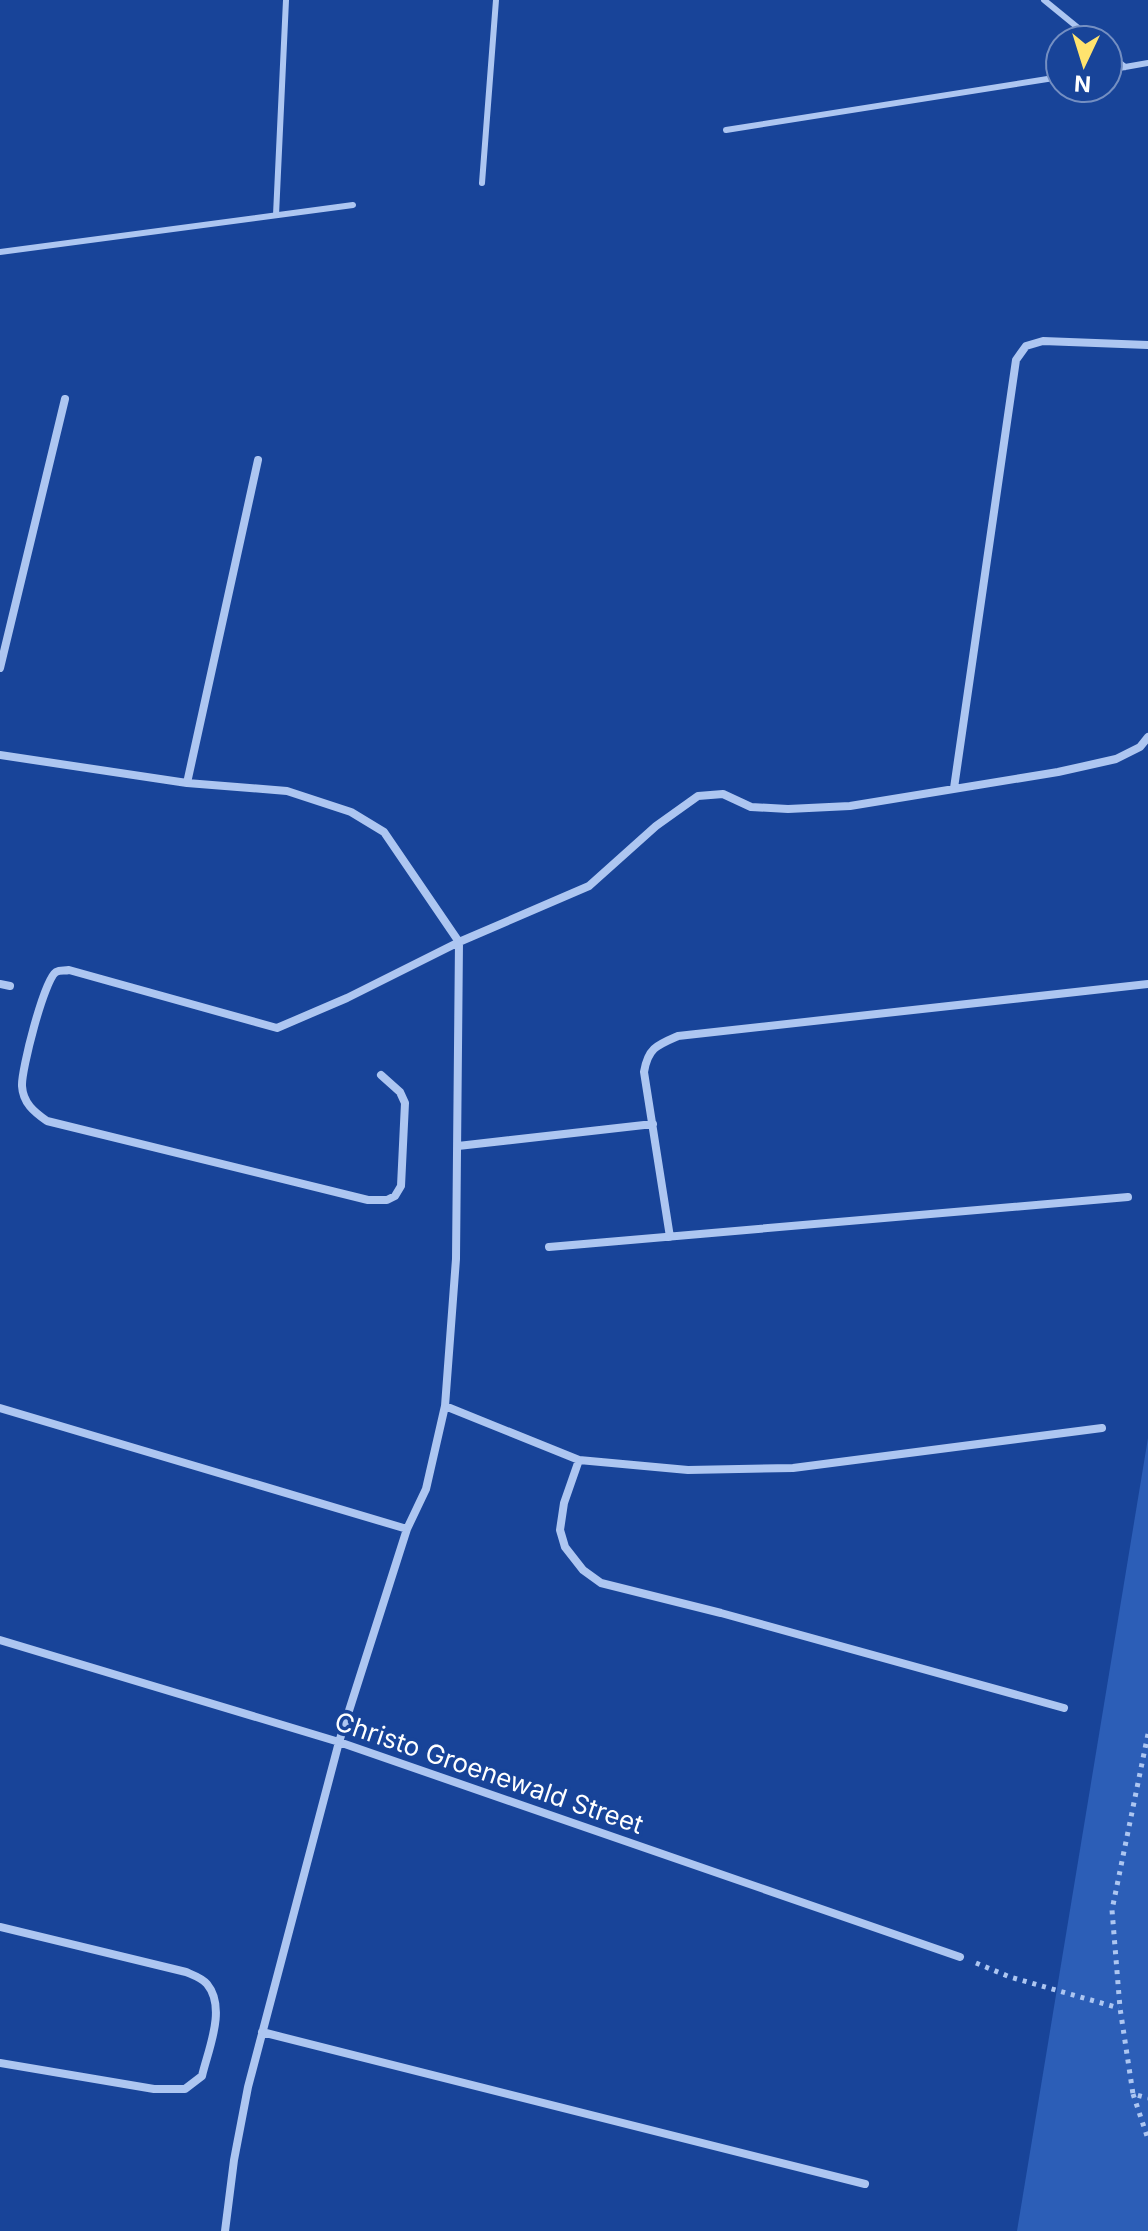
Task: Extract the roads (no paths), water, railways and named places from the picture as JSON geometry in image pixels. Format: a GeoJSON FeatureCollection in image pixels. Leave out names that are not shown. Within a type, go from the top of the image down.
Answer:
{"type":"FeatureCollection","features":[{"type":"Feature","properties":{"kind":"street"},"geometry":{"type":"LineString","coordinates":[[954,788],[1016,360],[1026,346],[1043,341],[1148,345]]}},
{"type":"Feature","properties":{"kind":"street"},"geometry":{"type":"LineString","coordinates":[[0,668],[65,399]]}},
{"type":"Feature","properties":{"kind":"street"},"geometry":{"type":"LineString","coordinates":[[187,783],[258,460]]}},
{"type":"Feature","properties":{"kind":"street"},"geometry":{"type":"LineString","coordinates":[[381,1075],[400,1092],[405,1113],[401,1186],[395,1196],[378,1200],[47,1121],[30,1108],[22,1084],[40,1004],[48,983],[56,973],[69,970],[277,1028],[347,998],[459,942],[589,886],[656,826],[698,796],[723,794],[751,807],[850,806],[1058,772],[1116,759],[1140,747],[1148,737]]}},
{"type":"Feature","properties":{"kind":"street"},"geometry":{"type":"LineString","coordinates":[[0,755],[187,783],[287,791],[351,812],[384,832],[459,942],[456,1259],[445,1406],[426,1489],[407,1529],[339,1742],[262,2032],[234,2160],[225,2231]]}},
{"type":"Feature","properties":{"kind":"street"},"geometry":{"type":"LineString","coordinates":[[0,984],[10,986]]}},
{"type":"Feature","properties":{"kind":"street"},"geometry":{"type":"LineString","coordinates":[[670,1237],[644,1072],[646,1057],[658,1044],[678,1036],[1148,984]]}},
{"type":"Feature","properties":{"kind":"street"},"geometry":{"type":"LineString","coordinates":[[458,1146],[653,1124]]}},
{"type":"Feature","properties":{"kind":"street"},"geometry":{"type":"LineString","coordinates":[[549,1247],[1128,1197]]}},
{"type":"Feature","properties":{"kind":"street"},"geometry":{"type":"LineString","coordinates":[[445,1406],[579,1460],[688,1470],[793,1468],[1102,1428]]}},
{"type":"Feature","properties":{"kind":"street"},"geometry":{"type":"LineString","coordinates":[[0,1408],[407,1529]]}},
{"type":"Feature","properties":{"kind":"street"},"geometry":{"type":"LineString","coordinates":[[579,1460],[564,1503],[560,1530],[565,1547],[583,1570],[601,1583],[1064,1708]]}},
{"type":"Feature","properties":{"kind":"street","name":"Christo Groenewald Street"},"geometry":{"type":"LineString","coordinates":[[0,1640],[339,1742],[960,1957]]}},
{"type":"Feature","properties":{"kind":"street"},"geometry":{"type":"LineString","coordinates":[[0,1927],[186,1972],[206,1982],[215,1998],[216,2015],[202,2076],[185,2089],[154,2089],[0,2063]]}},
{"type":"Feature","properties":{"kind":"street"},"geometry":{"type":"LineString","coordinates":[[262,2032],[865,2184]]}},
{"type":"Feature","properties":{"kind":"lane"},"geometry":{"type":"LineString","coordinates":[[276,215],[286,0]]}},
{"type":"Feature","properties":{"kind":"lane"},"geometry":{"type":"LineString","coordinates":[[482,183],[496,0]]}},
{"type":"Feature","properties":{"kind":"lane"},"geometry":{"type":"LineString","coordinates":[[1044,0],[1073,24]]}},
{"type":"Feature","properties":{"kind":"lane"},"geometry":{"type":"LineString","coordinates":[[1125,67],[1148,63]]}},
{"type":"Feature","properties":{"kind":"lane"},"geometry":{"type":"LineString","coordinates":[[726,130],[1044,80]]}},
{"type":"Feature","properties":{"kind":"lane"},"geometry":{"type":"LineString","coordinates":[[0,252],[353,205]]}}]}
